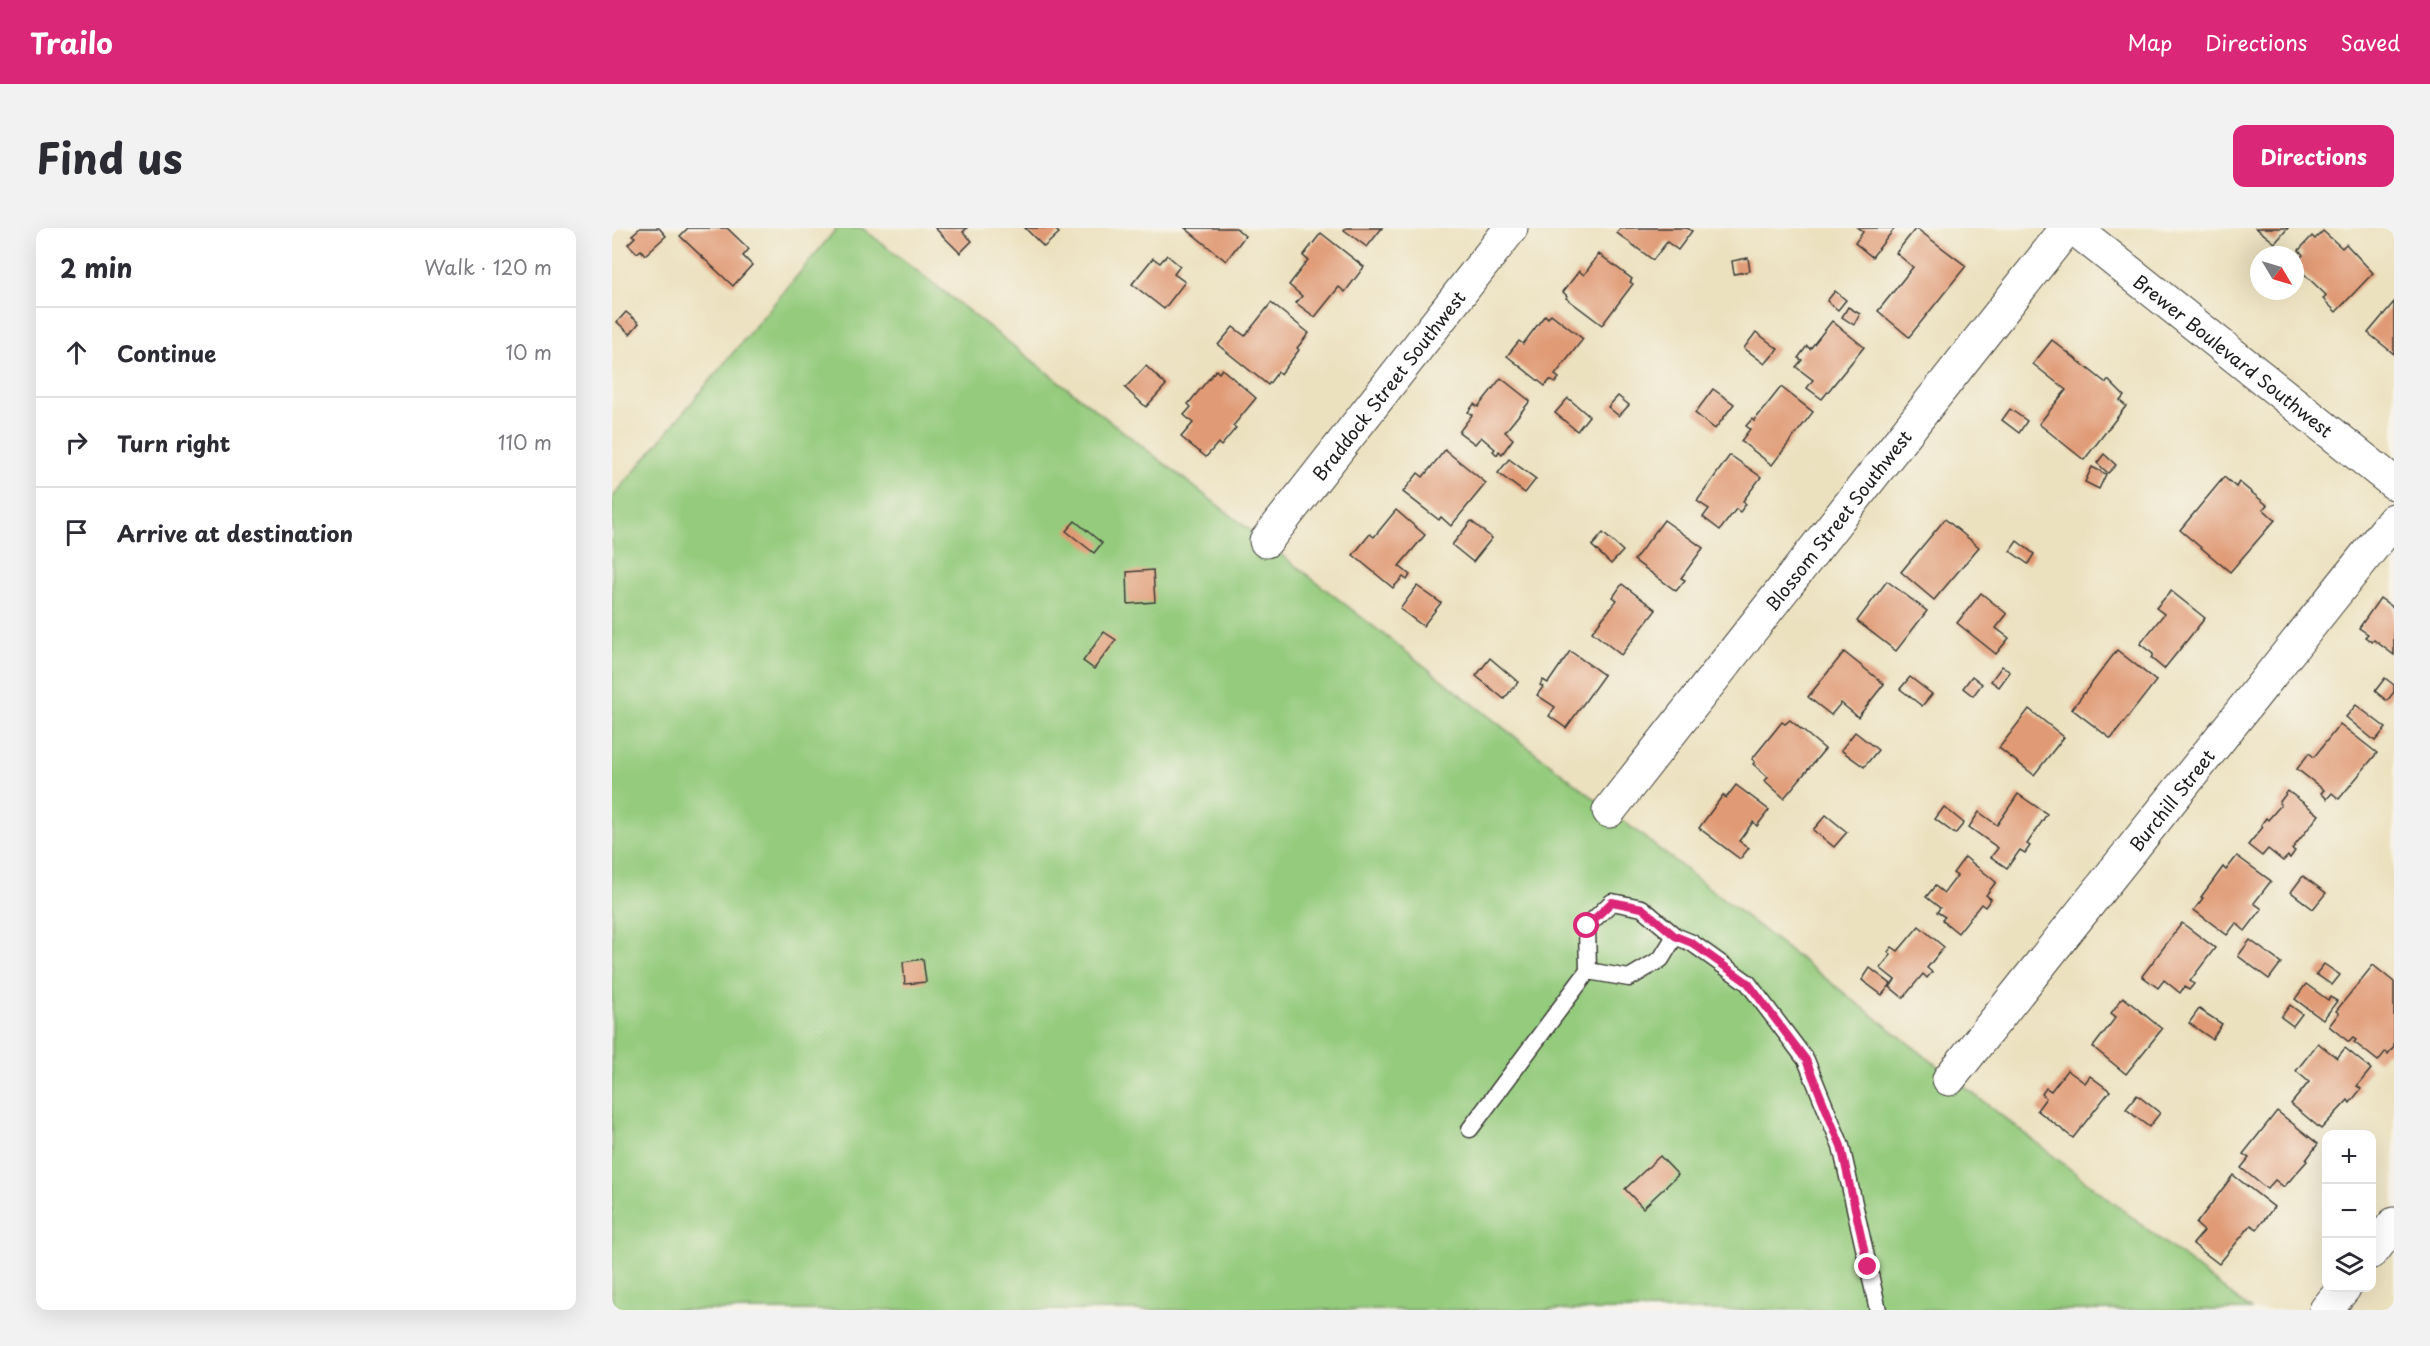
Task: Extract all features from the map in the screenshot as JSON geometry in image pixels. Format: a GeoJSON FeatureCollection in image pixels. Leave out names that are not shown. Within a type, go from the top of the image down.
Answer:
{"type":"FeatureCollection","features":[{"type":"Feature","properties":{"kind":"street","name":"Braddock Street Southwest"},"geometry":{"type":"LineString","coordinates":[[1266,541],[1511,228]]}},
{"type":"Feature","properties":{"kind":"street","name":"Blossom Street Southwest"},"geometry":{"type":"LineString","coordinates":[[1610,811],[2067,228]]}},
{"type":"Feature","properties":{"kind":"street","name":"Brewer Boulevard Southwest"},"geometry":{"type":"LineString","coordinates":[[2074,228],[2394,483]]}},
{"type":"Feature","properties":{"kind":"street","name":"Burchill Street"},"geometry":{"type":"LineString","coordinates":[[1949,1079],[2394,520]]}},
{"type":"Feature","properties":{"kind":"street"},"geometry":{"type":"LineString","coordinates":[[2376,1247],[2394,1224]]}},
{"type":"Feature","properties":{"kind":"street"},"geometry":{"type":"LineString","coordinates":[[2326,1310],[2340,1292]]}},
{"type":"Feature","properties":{"kind":"lane"},"geometry":{"type":"LineString","coordinates":[[1470,1129],[1588,971],[1587,926],[1612,902],[1642,908],[1675,936],[1692,943],[1748,983],[1806,1060],[1841,1146],[1878,1310]]}},
{"type":"Feature","properties":{"kind":"lane"},"geometry":{"type":"LineString","coordinates":[[1588,971],[1629,978],[1661,959],[1675,936]]}},
{"type":"Feature","properties":{"kind":"green space"},"geometry":{"type":"Polygon","coordinates":[[[837,228],[862,228],[2251,1310],[612,1310],[612,498],[837,228]]]}},
{"type":"Feature","properties":{"kind":"building"},"geometry":{"type":"Polygon","coordinates":[[[640,228],[659,228],[666,236],[645,255],[641,250],[637,253],[628,244],[635,237],[632,235],[640,228]]]}},
{"type":"Feature","properties":{"kind":"building"},"geometry":{"type":"Polygon","coordinates":[[[688,228],[727,228],[749,249],[743,256],[752,265],[733,286],[680,236],[688,228]]]}},
{"type":"Feature","properties":{"kind":"building"},"geometry":{"type":"Polygon","coordinates":[[[935,228],[967,228],[963,232],[972,241],[960,253],[935,228]]]}},
{"type":"Feature","properties":{"kind":"building"},"geometry":{"type":"Polygon","coordinates":[[[1025,228],[1054,228],[1059,233],[1044,247],[1025,228]]]}},
{"type":"Feature","properties":{"kind":"building"},"geometry":{"type":"Polygon","coordinates":[[[1185,228],[1236,228],[1245,236],[1226,261],[1185,228]]]}},
{"type":"Feature","properties":{"kind":"building"},"geometry":{"type":"Polygon","coordinates":[[[1346,228],[1382,228],[1367,247],[1344,230],[1346,228]]]}},
{"type":"Feature","properties":{"kind":"building"},"geometry":{"type":"Polygon","coordinates":[[[1621,228],[1687,228],[1692,231],[1678,250],[1667,242],[1653,260],[1617,233],[1621,228]]]}},
{"type":"Feature","properties":{"kind":"building"},"geometry":{"type":"Polygon","coordinates":[[[1858,228],[1895,228],[1872,257],[1855,243],[1863,232],[1858,228]]]}},
{"type":"Feature","properties":{"kind":"building"},"geometry":{"type":"Polygon","coordinates":[[[1916,228],[1966,266],[1909,337],[1878,311],[1913,267],[1896,253],[1916,228]]]}},
{"type":"Feature","properties":{"kind":"building"},"geometry":{"type":"Polygon","coordinates":[[[2256,228],[2288,228],[2275,243],[2256,228]]]}},
{"type":"Feature","properties":{"kind":"building"},"geometry":{"type":"Polygon","coordinates":[[[2323,231],[2342,248],[2346,244],[2373,273],[2336,312],[2323,299],[2326,295],[2304,274],[2303,246],[2312,236],[2315,239],[2323,231]]]}},
{"type":"Feature","properties":{"kind":"building"},"geometry":{"type":"Polygon","coordinates":[[[1321,233],[1364,267],[1345,292],[1339,287],[1315,317],[1296,303],[1302,296],[1289,285],[1308,260],[1303,256],[1321,233]]]}},
{"type":"Feature","properties":{"kind":"building"},"geometry":{"type":"Polygon","coordinates":[[[1599,254],[1632,279],[1630,282],[1633,284],[1602,325],[1566,298],[1563,292],[1579,271],[1584,275],[1599,254]]]}},
{"type":"Feature","properties":{"kind":"building"},"geometry":{"type":"Polygon","coordinates":[[[1167,255],[1180,266],[1174,274],[1185,282],[1164,309],[1132,284],[1153,258],[1160,263],[1167,255]]]}},
{"type":"Feature","properties":{"kind":"building"},"geometry":{"type":"Polygon","coordinates":[[[1748,258],[1750,271],[1734,274],[1732,261],[1748,258]]]}},
{"type":"Feature","properties":{"kind":"building"},"geometry":{"type":"Polygon","coordinates":[[[1835,291],[1846,300],[1838,310],[1827,301],[1835,291]]]}},
{"type":"Feature","properties":{"kind":"building"},"geometry":{"type":"Polygon","coordinates":[[[2394,302],[2394,354],[2368,333],[2394,302]]]}},
{"type":"Feature","properties":{"kind":"building"},"geometry":{"type":"Polygon","coordinates":[[[1271,303],[1309,333],[1281,374],[1278,372],[1268,385],[1218,345],[1233,327],[1245,336],[1271,303]]]}},
{"type":"Feature","properties":{"kind":"building"},"geometry":{"type":"Polygon","coordinates":[[[1848,307],[1860,314],[1854,325],[1842,317],[1848,307]]]}},
{"type":"Feature","properties":{"kind":"building"},"geometry":{"type":"Polygon","coordinates":[[[626,312],[639,323],[630,334],[617,322],[626,312]]]}},
{"type":"Feature","properties":{"kind":"building"},"geometry":{"type":"Polygon","coordinates":[[[1551,314],[1583,339],[1555,375],[1559,378],[1555,383],[1550,380],[1545,386],[1507,356],[1519,341],[1523,344],[1545,315],[1548,318],[1551,314]]]}},
{"type":"Feature","properties":{"kind":"building"},"geometry":{"type":"Polygon","coordinates":[[[1832,321],[1864,347],[1822,399],[1807,388],[1813,380],[1796,367],[1802,360],[1798,358],[1807,346],[1810,349],[1832,321]]]}},
{"type":"Feature","properties":{"kind":"building"},"geometry":{"type":"Polygon","coordinates":[[[1756,332],[1778,349],[1765,364],[1744,348],[1756,332]]]}},
{"type":"Feature","properties":{"kind":"building"},"geometry":{"type":"Polygon","coordinates":[[[2052,340],[2106,383],[2108,380],[2124,396],[2120,401],[2126,406],[2084,460],[2039,424],[2066,390],[2033,364],[2052,340]]]}},
{"type":"Feature","properties":{"kind":"building"},"geometry":{"type":"Polygon","coordinates":[[[1146,366],[1166,385],[1146,407],[1125,388],[1146,366]]]}},
{"type":"Feature","properties":{"kind":"building"},"geometry":{"type":"Polygon","coordinates":[[[1222,369],[1256,398],[1233,426],[1236,428],[1221,446],[1218,443],[1206,457],[1181,437],[1193,423],[1184,415],[1191,407],[1188,404],[1216,370],[1219,373],[1222,369]]]}},
{"type":"Feature","properties":{"kind":"building"},"geometry":{"type":"Polygon","coordinates":[[[1501,378],[1530,401],[1505,432],[1513,439],[1502,454],[1499,451],[1497,455],[1493,451],[1495,449],[1481,437],[1475,444],[1459,432],[1472,415],[1468,412],[1474,404],[1478,407],[1501,378]]]}},
{"type":"Feature","properties":{"kind":"building"},"geometry":{"type":"Polygon","coordinates":[[[1781,387],[1813,412],[1772,465],[1741,441],[1750,429],[1746,426],[1752,419],[1754,421],[1781,387]]]}},
{"type":"Feature","properties":{"kind":"building"},"geometry":{"type":"Polygon","coordinates":[[[1713,389],[1734,404],[1715,429],[1695,413],[1713,389]]]}},
{"type":"Feature","properties":{"kind":"building"},"geometry":{"type":"Polygon","coordinates":[[[1618,396],[1629,405],[1619,416],[1608,407],[1618,396]]]}},
{"type":"Feature","properties":{"kind":"building"},"geometry":{"type":"Polygon","coordinates":[[[1568,398],[1589,416],[1577,431],[1555,413],[1568,398]]]}},
{"type":"Feature","properties":{"kind":"building"},"geometry":{"type":"Polygon","coordinates":[[[2010,409],[2027,421],[2019,433],[2002,420],[2010,409]]]}},
{"type":"Feature","properties":{"kind":"building"},"geometry":{"type":"Polygon","coordinates":[[[1445,450],[1486,483],[1451,526],[1441,517],[1439,520],[1403,492],[1418,473],[1423,477],[1445,450]]]}},
{"type":"Feature","properties":{"kind":"building"},"geometry":{"type":"Polygon","coordinates":[[[2104,454],[2116,465],[2108,473],[2097,463],[2104,454]]]}},
{"type":"Feature","properties":{"kind":"building"},"geometry":{"type":"Polygon","coordinates":[[[1730,455],[1761,477],[1743,501],[1746,504],[1740,512],[1736,509],[1720,530],[1703,517],[1709,509],[1697,501],[1730,455]]]}},
{"type":"Feature","properties":{"kind":"building"},"geometry":{"type":"Polygon","coordinates":[[[1509,459],[1536,479],[1525,493],[1498,473],[1509,459]]]}},
{"type":"Feature","properties":{"kind":"building"},"geometry":{"type":"Polygon","coordinates":[[[2092,467],[2106,474],[2099,489],[2085,482],[2092,467]]]}},
{"type":"Feature","properties":{"kind":"building"},"geometry":{"type":"Polygon","coordinates":[[[2224,477],[2236,487],[2239,482],[2267,505],[2263,509],[2275,520],[2230,572],[2180,530],[2224,477]]]}},
{"type":"Feature","properties":{"kind":"building"},"geometry":{"type":"Polygon","coordinates":[[[1396,510],[1425,535],[1399,566],[1410,575],[1407,580],[1403,577],[1393,588],[1353,555],[1370,534],[1374,537],[1396,510]]]}},
{"type":"Feature","properties":{"kind":"building"},"geometry":{"type":"Polygon","coordinates":[[[1945,519],[1979,547],[1934,600],[1901,572],[1945,519]]]}},
{"type":"Feature","properties":{"kind":"building"},"geometry":{"type":"Polygon","coordinates":[[[1664,520],[1703,548],[1681,578],[1685,580],[1676,591],[1634,560],[1664,520]]]}},
{"type":"Feature","properties":{"kind":"building"},"geometry":{"type":"Polygon","coordinates":[[[1075,521],[1102,543],[1094,553],[1066,531],[1075,521]]]}},
{"type":"Feature","properties":{"kind":"building"},"geometry":{"type":"Polygon","coordinates":[[[1471,521],[1492,538],[1473,562],[1452,545],[1471,521]]]}},
{"type":"Feature","properties":{"kind":"building"},"geometry":{"type":"Polygon","coordinates":[[[1603,533],[1623,551],[1611,564],[1592,546],[1603,533]]]}},
{"type":"Feature","properties":{"kind":"building"},"geometry":{"type":"Polygon","coordinates":[[[2017,541],[2034,554],[2028,564],[2010,551],[2017,541]]]}},
{"type":"Feature","properties":{"kind":"building"},"geometry":{"type":"Polygon","coordinates":[[[1153,570],[1155,602],[1128,604],[1127,572],[1153,570]]]}},
{"type":"Feature","properties":{"kind":"building"},"geometry":{"type":"Polygon","coordinates":[[[1887,581],[1927,611],[1896,651],[1857,621],[1887,581]]]}},
{"type":"Feature","properties":{"kind":"building"},"geometry":{"type":"Polygon","coordinates":[[[1622,584],[1656,610],[1621,655],[1592,632],[1617,600],[1613,597],[1622,584]]]}},
{"type":"Feature","properties":{"kind":"building"},"geometry":{"type":"Polygon","coordinates":[[[1417,586],[1441,603],[1423,626],[1400,609],[1417,586]]]}},
{"type":"Feature","properties":{"kind":"building"},"geometry":{"type":"Polygon","coordinates":[[[2171,591],[2205,618],[2164,669],[2151,658],[2153,654],[2140,644],[2164,614],[2156,608],[2171,591]]]}},
{"type":"Feature","properties":{"kind":"building"},"geometry":{"type":"Polygon","coordinates":[[[1981,593],[2007,614],[1996,628],[2009,638],[1996,654],[1957,623],[1981,593]]]}},
{"type":"Feature","properties":{"kind":"building"},"geometry":{"type":"Polygon","coordinates":[[[2380,598],[2394,608],[2394,655],[2374,640],[2372,642],[2365,637],[2368,634],[2359,628],[2380,598]]]}},
{"type":"Feature","properties":{"kind":"building"},"geometry":{"type":"Polygon","coordinates":[[[1104,632],[1116,640],[1094,669],[1083,661],[1104,632]]]}},
{"type":"Feature","properties":{"kind":"building"},"geometry":{"type":"Polygon","coordinates":[[[2117,650],[2156,681],[2111,739],[2072,709],[2117,650]]]}},
{"type":"Feature","properties":{"kind":"building"},"geometry":{"type":"Polygon","coordinates":[[[1570,651],[1604,675],[1566,728],[1549,716],[1555,707],[1537,695],[1543,687],[1540,685],[1543,680],[1548,683],[1570,651]]]}},
{"type":"Feature","properties":{"kind":"building"},"geometry":{"type":"Polygon","coordinates":[[[1844,652],[1884,684],[1858,717],[1841,703],[1831,715],[1808,697],[1844,652]]]}},
{"type":"Feature","properties":{"kind":"building"},"geometry":{"type":"Polygon","coordinates":[[[1490,658],[1518,682],[1504,699],[1476,676],[1490,658]]]}},
{"type":"Feature","properties":{"kind":"building"},"geometry":{"type":"Polygon","coordinates":[[[2002,666],[2010,672],[1999,687],[1991,681],[2002,666]]]}},
{"type":"Feature","properties":{"kind":"building"},"geometry":{"type":"Polygon","coordinates":[[[1972,676],[1982,684],[1973,696],[1963,688],[1972,676]]]}},
{"type":"Feature","properties":{"kind":"building"},"geometry":{"type":"Polygon","coordinates":[[[1910,677],[1932,694],[1922,706],[1900,689],[1910,677]]]}},
{"type":"Feature","properties":{"kind":"building"},"geometry":{"type":"Polygon","coordinates":[[[2385,678],[2394,685],[2394,692],[2387,701],[2375,691],[2385,678]]]}},
{"type":"Feature","properties":{"kind":"building"},"geometry":{"type":"Polygon","coordinates":[[[2356,705],[2386,728],[2375,741],[2346,717],[2356,705]]]}},
{"type":"Feature","properties":{"kind":"building"},"geometry":{"type":"Polygon","coordinates":[[[2029,709],[2064,737],[2034,775],[1999,748],[2029,709]]]}},
{"type":"Feature","properties":{"kind":"building"},"geometry":{"type":"Polygon","coordinates":[[[1790,720],[1825,749],[1784,798],[1765,781],[1768,777],[1753,764],[1755,762],[1752,759],[1782,722],[1785,724],[1790,720]]]}},
{"type":"Feature","properties":{"kind":"building"},"geometry":{"type":"Polygon","coordinates":[[[2340,724],[2377,753],[2339,799],[2332,793],[2327,799],[2321,793],[2324,790],[2297,769],[2309,753],[2314,757],[2340,724]]]}},
{"type":"Feature","properties":{"kind":"building"},"geometry":{"type":"Polygon","coordinates":[[[1855,732],[1878,750],[1864,767],[1841,750],[1855,732]]]}},
{"type":"Feature","properties":{"kind":"building"},"geometry":{"type":"Polygon","coordinates":[[[1736,785],[1769,810],[1757,826],[1753,822],[1739,841],[1749,848],[1740,859],[1699,828],[1723,795],[1726,798],[1736,785]]]}},
{"type":"Feature","properties":{"kind":"building"},"geometry":{"type":"Polygon","coordinates":[[[2288,791],[2319,815],[2292,849],[2295,851],[2290,858],[2288,856],[2283,861],[2268,849],[2262,856],[2248,845],[2263,827],[2261,825],[2266,818],[2268,820],[2281,805],[2279,803],[2288,791]]]}},
{"type":"Feature","properties":{"kind":"building"},"geometry":{"type":"Polygon","coordinates":[[[2018,794],[2047,814],[2027,844],[2030,846],[2025,853],[2020,850],[2007,868],[1991,857],[1998,848],[1969,827],[1979,812],[1997,825],[2018,794]]]}},
{"type":"Feature","properties":{"kind":"building"},"geometry":{"type":"Polygon","coordinates":[[[1944,807],[1964,823],[1955,834],[1935,819],[1944,807]]]}},
{"type":"Feature","properties":{"kind":"building"},"geometry":{"type":"Polygon","coordinates":[[[1826,815],[1847,832],[1834,847],[1813,830],[1826,815]]]}},
{"type":"Feature","properties":{"kind":"building"},"geometry":{"type":"Polygon","coordinates":[[[2237,856],[2271,881],[2254,903],[2262,909],[2245,931],[2236,923],[2227,935],[2194,910],[2223,867],[2226,870],[2237,856]]]}},
{"type":"Feature","properties":{"kind":"building"},"geometry":{"type":"Polygon","coordinates":[[[1965,857],[1996,882],[1986,895],[1991,899],[1985,907],[1981,904],[1958,933],[1942,920],[1945,917],[1937,912],[1940,908],[1926,897],[1935,886],[1944,893],[1957,876],[1953,873],[1965,857]]]}},
{"type":"Feature","properties":{"kind":"building"},"geometry":{"type":"Polygon","coordinates":[[[2303,876],[2326,893],[2313,909],[2291,892],[2303,876]]]}},
{"type":"Feature","properties":{"kind":"building"},"geometry":{"type":"Polygon","coordinates":[[[2182,923],[2215,948],[2190,981],[2194,984],[2189,990],[2184,987],[2180,993],[2164,980],[2158,988],[2142,976],[2182,923]]]}},
{"type":"Feature","properties":{"kind":"building"},"geometry":{"type":"Polygon","coordinates":[[[1919,926],[1944,947],[1927,968],[1932,972],[1927,978],[1923,974],[1903,998],[1890,987],[1895,980],[1880,968],[1891,955],[1888,952],[1892,947],[1898,951],[1919,926]]]}},
{"type":"Feature","properties":{"kind":"building"},"geometry":{"type":"Polygon","coordinates":[[[2250,940],[2281,963],[2269,979],[2238,956],[2250,940]]]}},
{"type":"Feature","properties":{"kind":"building"},"geometry":{"type":"Polygon","coordinates":[[[923,959],[926,982],[905,984],[903,962],[923,959]]]}},
{"type":"Feature","properties":{"kind":"building"},"geometry":{"type":"Polygon","coordinates":[[[2324,964],[2340,975],[2332,985],[2316,974],[2324,964]]]}},
{"type":"Feature","properties":{"kind":"building"},"geometry":{"type":"Polygon","coordinates":[[[2373,965],[2394,982],[2394,1046],[2388,1054],[2386,1051],[2378,1061],[2354,1042],[2356,1040],[2353,1038],[2349,1042],[2329,1026],[2339,1013],[2336,1011],[2373,965]]]}},
{"type":"Feature","properties":{"kind":"building"},"geometry":{"type":"Polygon","coordinates":[[[1870,968],[1891,984],[1882,995],[1862,980],[1870,968]]]}},
{"type":"Feature","properties":{"kind":"building"},"geometry":{"type":"Polygon","coordinates":[[[2306,984],[2328,1000],[2330,997],[2337,1001],[2323,1020],[2295,999],[2306,984]]]}},
{"type":"Feature","properties":{"kind":"building"},"geometry":{"type":"Polygon","coordinates":[[[2123,997],[2162,1029],[2126,1074],[2093,1047],[2116,1017],[2111,1013],[2123,997]]]}},
{"type":"Feature","properties":{"kind":"building"},"geometry":{"type":"Polygon","coordinates":[[[2290,1005],[2302,1014],[2293,1026],[2281,1017],[2290,1005]]]}},
{"type":"Feature","properties":{"kind":"building"},"geometry":{"type":"Polygon","coordinates":[[[2199,1009],[2222,1024],[2212,1039],[2189,1023],[2199,1009]]]}},
{"type":"Feature","properties":{"kind":"building"},"geometry":{"type":"Polygon","coordinates":[[[2318,1043],[2337,1058],[2345,1048],[2371,1069],[2357,1086],[2361,1089],[2350,1103],[2348,1100],[2321,1129],[2291,1104],[2309,1082],[2296,1071],[2318,1043]]]}},
{"type":"Feature","properties":{"kind":"building"},"geometry":{"type":"Polygon","coordinates":[[[2067,1070],[2085,1083],[2090,1076],[2110,1091],[2073,1138],[2037,1110],[2046,1098],[2042,1094],[2046,1088],[2051,1091],[2067,1070]]]}},
{"type":"Feature","properties":{"kind":"building"},"geometry":{"type":"Polygon","coordinates":[[[2137,1095],[2160,1113],[2149,1127],[2126,1109],[2137,1095]]]}},
{"type":"Feature","properties":{"kind":"building"},"geometry":{"type":"Polygon","coordinates":[[[2277,1111],[2318,1144],[2307,1161],[2284,1187],[2275,1180],[2267,1189],[2241,1168],[2249,1158],[2243,1154],[2277,1111]]]}},
{"type":"Feature","properties":{"kind":"building"},"geometry":{"type":"Polygon","coordinates":[[[1660,1156],[1678,1175],[1643,1208],[1625,1189],[1660,1156]]]}},
{"type":"Feature","properties":{"kind":"building"},"geometry":{"type":"Polygon","coordinates":[[[2233,1175],[2274,1207],[2257,1229],[2251,1225],[2219,1264],[2193,1244],[2204,1231],[2196,1224],[2233,1175]]]}},
{"type":"Feature","properties":{"kind":"route"},"geometry":{"type":"LineString","coordinates":[[1587,926],[1612,902],[1642,908],[1675,936],[1692,943],[1748,983],[1806,1060],[1841,1146],[1868,1267]]}}]}
